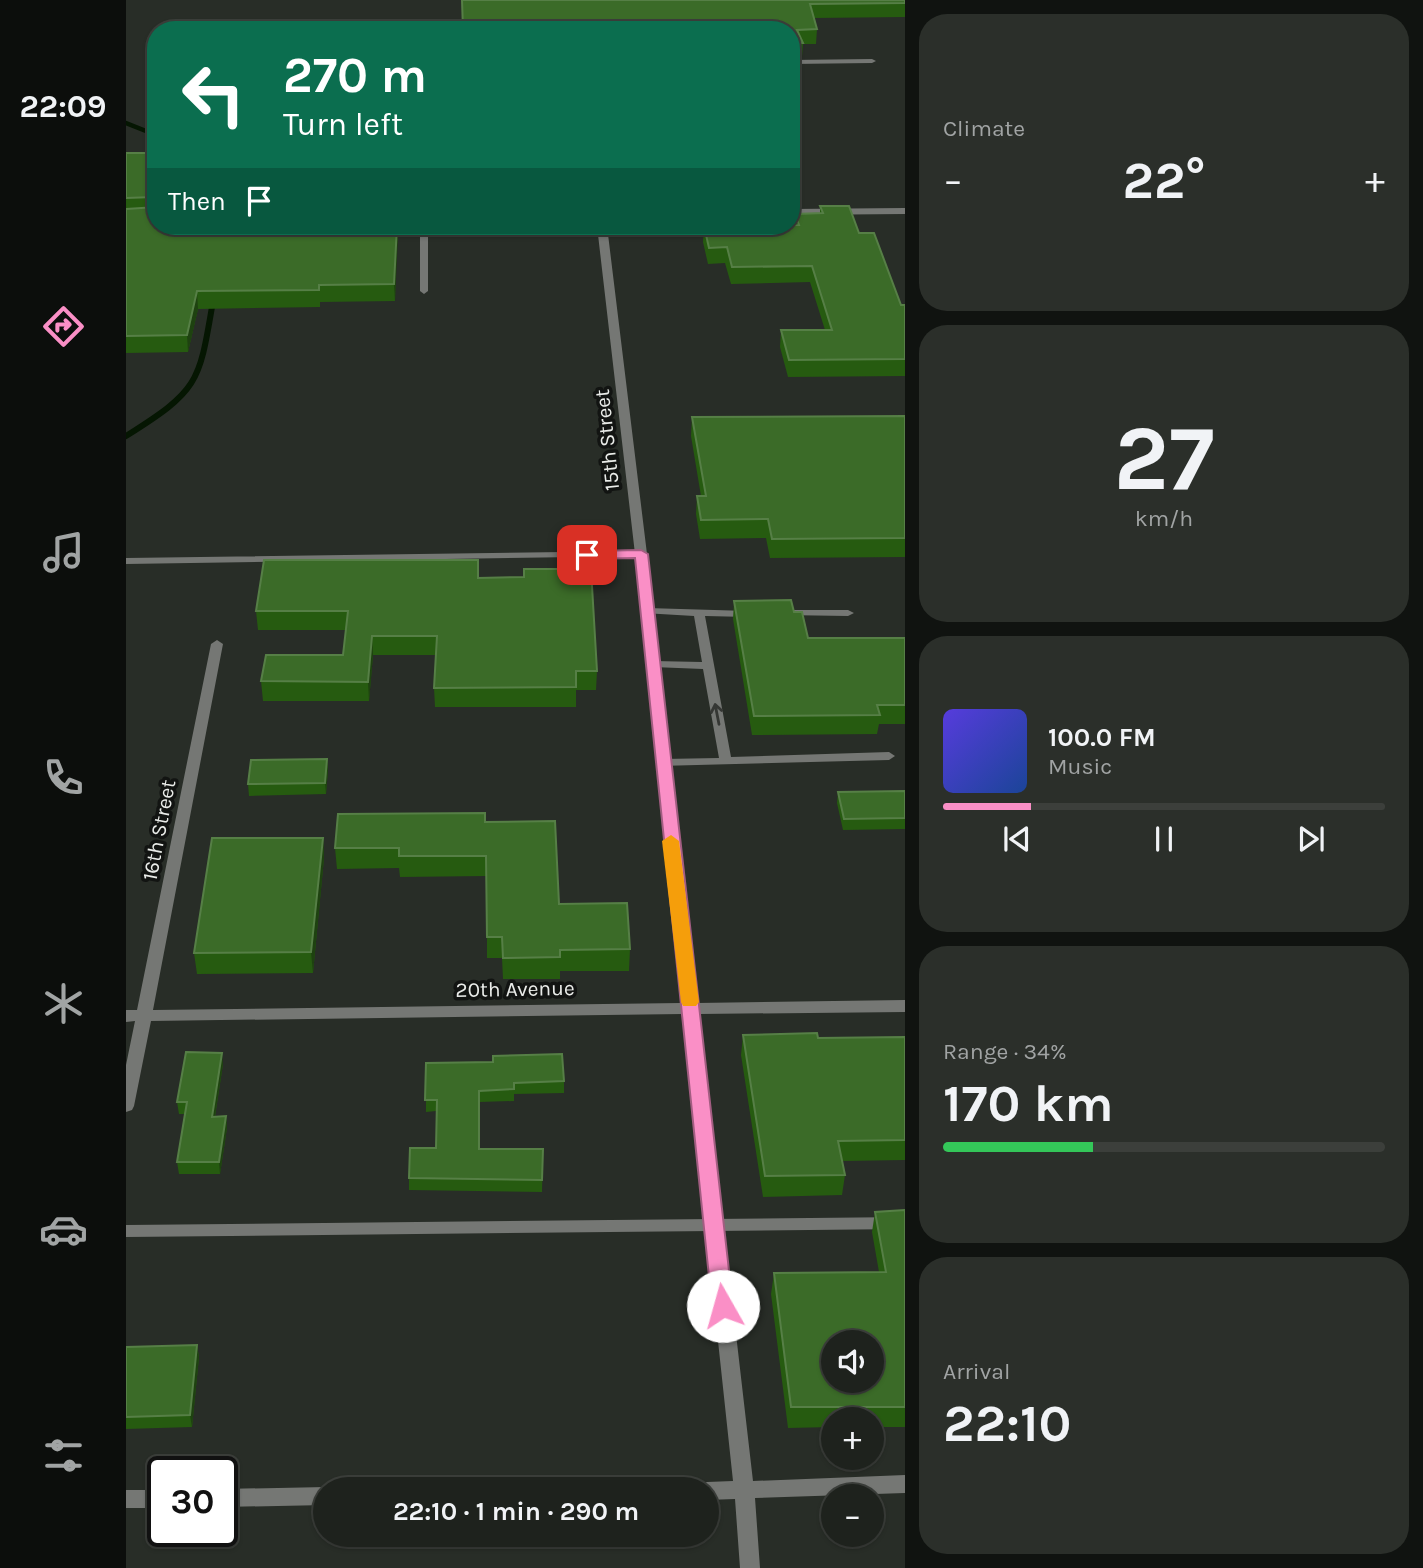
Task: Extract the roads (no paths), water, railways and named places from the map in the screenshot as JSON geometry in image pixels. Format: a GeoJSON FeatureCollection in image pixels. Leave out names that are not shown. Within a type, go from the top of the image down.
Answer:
{"type":"FeatureCollection","features":[{"type":"Feature","properties":{"kind":"street"},"geometry":{"type":"LineString","coordinates":[[800,212],[905,211]]}},
{"type":"Feature","properties":{"kind":"street","name":"15th Street"},"geometry":{"type":"LineString","coordinates":[[603,235],[641,554],[744,1490],[750,1568]]}},
{"type":"Feature","properties":{"kind":"street","name":"16th Street"},"geometry":{"type":"LineString","coordinates":[[126,1106],[134,1016],[218,644]]}},
{"type":"Feature","properties":{"kind":"street","name":"20th Avenue"},"geometry":{"type":"LineString","coordinates":[[134,1016],[905,1006]]}},
{"type":"Feature","properties":{"kind":"street"},"geometry":{"type":"LineString","coordinates":[[719,1491],[905,1484]]}},
{"type":"Feature","properties":{"kind":"street"},"geometry":{"type":"LineString","coordinates":[[238,1498],[313,1496]]}},
{"type":"Feature","properties":{"kind":"street"},"geometry":{"type":"LineString","coordinates":[[126,1499],[147,1499]]}},
{"type":"Feature","properties":{"kind":"lane"},"geometry":{"type":"LineString","coordinates":[[800,62],[872,61]]}},
{"type":"Feature","properties":{"kind":"lane"},"geometry":{"type":"LineString","coordinates":[[424,291],[425,235]]}},
{"type":"Feature","properties":{"kind":"lane"},"geometry":{"type":"LineString","coordinates":[[126,561],[641,554]]}},
{"type":"Feature","properties":{"kind":"lane"},"geometry":{"type":"LineString","coordinates":[[647,611],[766,614]]}},
{"type":"Feature","properties":{"kind":"lane"},"geometry":{"type":"LineString","coordinates":[[780,614],[848,613]]}},
{"type":"Feature","properties":{"kind":"lane"},"geometry":{"type":"LineString","coordinates":[[699,614],[726,761]]}},
{"type":"Feature","properties":{"kind":"lane"},"geometry":{"type":"LineString","coordinates":[[653,664],[708,666]]}},
{"type":"Feature","properties":{"kind":"lane"},"geometry":{"type":"LineString","coordinates":[[663,763],[890,756]]}},
{"type":"Feature","properties":{"kind":"lane"},"geometry":{"type":"LineString","coordinates":[[126,1231],[905,1223]]}},
{"type":"Feature","properties":{"kind":"waterway"},"geometry":{"type":"LineString","coordinates":[[126,123],[147,131]]}},
{"type":"Feature","properties":{"kind":"waterway"},"geometry":{"type":"LineString","coordinates":[[224,243],[225,235]]}},
{"type":"Feature","properties":{"kind":"waterway"},"geometry":{"type":"LineString","coordinates":[[126,436],[168,407],[192,382],[204,351],[213,301]]}}]}
